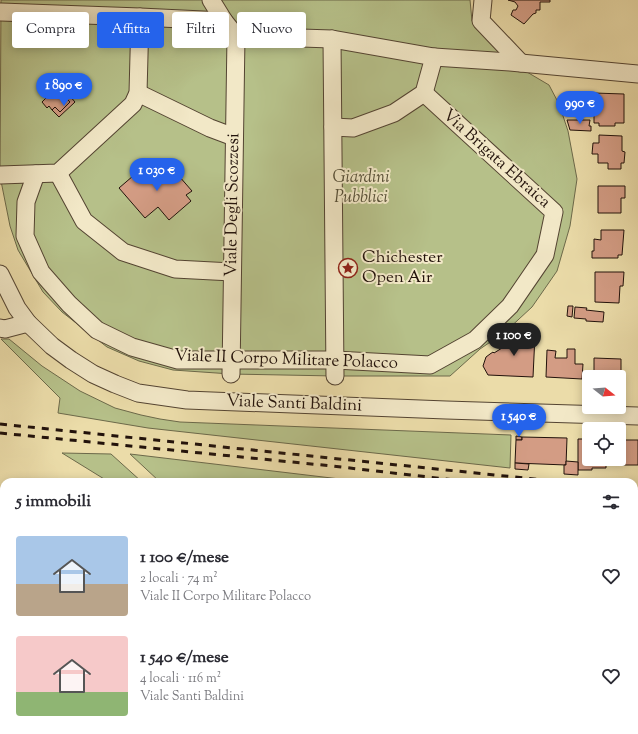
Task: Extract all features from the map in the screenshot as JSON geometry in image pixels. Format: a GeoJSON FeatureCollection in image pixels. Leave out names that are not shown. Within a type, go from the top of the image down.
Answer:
{"type":"FeatureCollection","features":[{"type":"Feature","properties":{"kind":"street"},"geometry":{"type":"LineString","coordinates":[[211,0],[218,12]]}},
{"type":"Feature","properties":{"kind":"street"},"geometry":{"type":"LineString","coordinates":[[483,0],[481,21],[515,63]]}},
{"type":"Feature","properties":{"kind":"street"},"geometry":{"type":"LineString","coordinates":[[2,12],[97,15]]}},
{"type":"Feature","properties":{"kind":"street"},"geometry":{"type":"LineString","coordinates":[[229,27],[236,36],[332,38],[434,57],[638,74]]}},
{"type":"Feature","properties":{"kind":"street","name":"Viale Degli Scozzesi"},"geometry":{"type":"LineString","coordinates":[[231,367],[236,36]]}},
{"type":"Feature","properties":{"kind":"street"},"geometry":{"type":"LineString","coordinates":[[332,38],[335,368]]}},
{"type":"Feature","properties":{"kind":"street"},"geometry":{"type":"LineString","coordinates":[[0,174],[58,173],[133,104],[138,93],[139,48]]}},
{"type":"Feature","properties":{"kind":"street"},"geometry":{"type":"LineString","coordinates":[[333,127],[353,128],[394,113],[424,93],[434,57]]}},
{"type":"Feature","properties":{"kind":"street"},"geometry":{"type":"LineString","coordinates":[[138,93],[210,128],[234,137]]}},
{"type":"Feature","properties":{"kind":"street","name":"Via Brigata Ebraica"},"geometry":{"type":"LineString","coordinates":[[424,93],[554,212],[545,255]]}},
{"type":"Feature","properties":{"kind":"street"},"geometry":{"type":"LineString","coordinates":[[58,173],[84,221],[123,252],[175,269],[232,272]]}},
{"type":"Feature","properties":{"kind":"street","name":"Viale II Corpo Militare Polacco"},"geometry":{"type":"LineString","coordinates":[[36,174],[26,202],[25,236],[41,272],[69,304],[97,330],[132,347],[178,360],[231,367],[335,368],[430,365],[475,340],[510,306],[545,255]]}},
{"type":"Feature","properties":{"kind":"street","name":"Viale Santi Baldini"},"geometry":{"type":"LineString","coordinates":[[0,274],[17,308],[28,323],[52,346],[93,374],[138,393],[195,400],[638,416]]}},
{"type":"Feature","properties":{"kind":"street"},"geometry":{"type":"LineString","coordinates":[[0,328],[5,329],[28,323]]}},
{"type":"Feature","properties":{"kind":"green space","name":"Giardini Pubblici"},"geometry":{"type":"Polygon","coordinates":[[[1,0],[470,0],[472,21],[510,62],[549,85],[559,104],[568,131],[577,179],[570,226],[557,271],[532,307],[505,332],[480,349],[450,376],[335,376],[231,374],[173,370],[139,361],[107,347],[62,312],[43,292],[18,250],[10,226],[0,176],[1,0]]]}},
{"type":"Feature","properties":{"kind":"green space"},"geometry":{"type":"Polygon","coordinates":[[[1,339],[9,339],[42,366],[80,391],[115,408],[141,415],[180,422],[511,435],[510,468],[148,428],[58,413],[60,398],[1,339]]]}},
{"type":"Feature","properties":{"kind":"green space"},"geometry":{"type":"Polygon","coordinates":[[[62,453],[111,454],[138,478],[103,478],[62,453]]]}},
{"type":"Feature","properties":{"kind":"green space"},"geometry":{"type":"Polygon","coordinates":[[[130,454],[331,478],[156,478],[130,454]]]}},
{"type":"Feature","properties":{"kind":"building"},"geometry":{"type":"Polygon","coordinates":[[[508,0],[550,0],[550,2],[540,2],[540,10],[536,10],[536,13],[533,14],[524,24],[511,15],[513,10],[516,10],[518,6],[515,2],[508,0]]]}},
{"type":"Feature","properties":{"kind":"building"},"geometry":{"type":"Polygon","coordinates":[[[61,83],[67,89],[65,91],[68,94],[65,97],[70,102],[60,112],[55,107],[52,110],[49,106],[47,108],[42,102],[61,83]]]}},
{"type":"Feature","properties":{"kind":"building"},"geometry":{"type":"Polygon","coordinates":[[[594,93],[624,94],[624,123],[615,123],[615,126],[599,126],[599,123],[594,123],[594,93]]]}},
{"type":"Feature","properties":{"kind":"building"},"geometry":{"type":"Polygon","coordinates":[[[68,94],[75,102],[59,117],[52,110],[55,107],[60,112],[70,102],[65,97],[68,94]]]}},
{"type":"Feature","properties":{"kind":"building"},"geometry":{"type":"Polygon","coordinates":[[[567,120],[590,120],[589,126],[591,126],[591,131],[570,130],[567,120]]]}},
{"type":"Feature","properties":{"kind":"building"},"geometry":{"type":"Polygon","coordinates":[[[599,135],[622,136],[622,151],[625,152],[624,163],[621,163],[621,169],[608,169],[608,163],[598,163],[598,154],[592,154],[593,143],[599,143],[599,135]]]}},
{"type":"Feature","properties":{"kind":"building"},"geometry":{"type":"Polygon","coordinates":[[[147,164],[160,179],[172,168],[192,191],[186,195],[191,201],[169,220],[158,207],[145,218],[119,188],[147,164]]]}},
{"type":"Feature","properties":{"kind":"building"},"geometry":{"type":"Polygon","coordinates":[[[598,186],[625,186],[625,198],[621,198],[621,213],[598,213],[598,186]]]}},
{"type":"Feature","properties":{"kind":"building"},"geometry":{"type":"Polygon","coordinates":[[[601,230],[624,230],[622,255],[618,255],[618,258],[592,258],[592,251],[594,251],[594,239],[601,240],[601,230]]]}},
{"type":"Feature","properties":{"kind":"building"},"geometry":{"type":"Polygon","coordinates":[[[595,272],[624,272],[623,286],[620,286],[619,303],[595,302],[595,272]]]}},
{"type":"Feature","properties":{"kind":"building"},"geometry":{"type":"Polygon","coordinates":[[[568,306],[573,306],[572,317],[567,316],[568,306]]]}},
{"type":"Feature","properties":{"kind":"building"},"geometry":{"type":"Polygon","coordinates":[[[575,307],[604,312],[603,322],[586,321],[586,319],[574,318],[575,307]]]}},
{"type":"Feature","properties":{"kind":"building"},"geometry":{"type":"Polygon","coordinates":[[[525,328],[532,330],[535,335],[533,377],[488,375],[483,366],[486,357],[502,348],[501,346],[507,341],[508,342],[516,337],[515,335],[525,328]]]}},
{"type":"Feature","properties":{"kind":"building"},"geometry":{"type":"Polygon","coordinates":[[[567,349],[575,349],[575,364],[583,364],[582,379],[546,377],[547,350],[556,351],[555,358],[567,358],[567,349]]]}},
{"type":"Feature","properties":{"kind":"building"},"geometry":{"type":"Polygon","coordinates":[[[594,358],[621,359],[621,370],[594,370],[594,358]]]}},
{"type":"Feature","properties":{"kind":"building"},"geometry":{"type":"Polygon","coordinates":[[[516,436],[522,437],[522,440],[516,440],[516,436]]]}},
{"type":"Feature","properties":{"kind":"building"},"geometry":{"type":"Polygon","coordinates":[[[522,437],[567,438],[566,465],[515,463],[516,440],[522,440],[522,437]]]}},
{"type":"Feature","properties":{"kind":"building"},"geometry":{"type":"Polygon","coordinates":[[[578,439],[582,439],[582,466],[606,466],[606,468],[578,470],[578,439]]]}},
{"type":"Feature","properties":{"kind":"building"},"geometry":{"type":"Polygon","coordinates":[[[626,440],[638,440],[638,465],[626,465],[626,440]]]}},
{"type":"Feature","properties":{"kind":"building"},"geometry":{"type":"Polygon","coordinates":[[[566,461],[578,462],[578,475],[564,474],[564,465],[566,465],[566,461]]]}},
{"type":"Feature","properties":{"kind":"building"},"geometry":{"type":"Polygon","coordinates":[[[515,463],[529,464],[528,470],[515,469],[515,463]]]}},
{"type":"Feature","properties":{"kind":"railway"},"geometry":{"type":"LineString","coordinates":[[0,424],[524,478]]}},
{"type":"Feature","properties":{"kind":"railway"},"geometry":{"type":"LineString","coordinates":[[0,433],[437,478]]}},
{"type":"Feature","properties":{"kind":"place","name":"Chichester Open Air"},"geometry":{"type":"Point","coordinates":[348,268]}}]}
